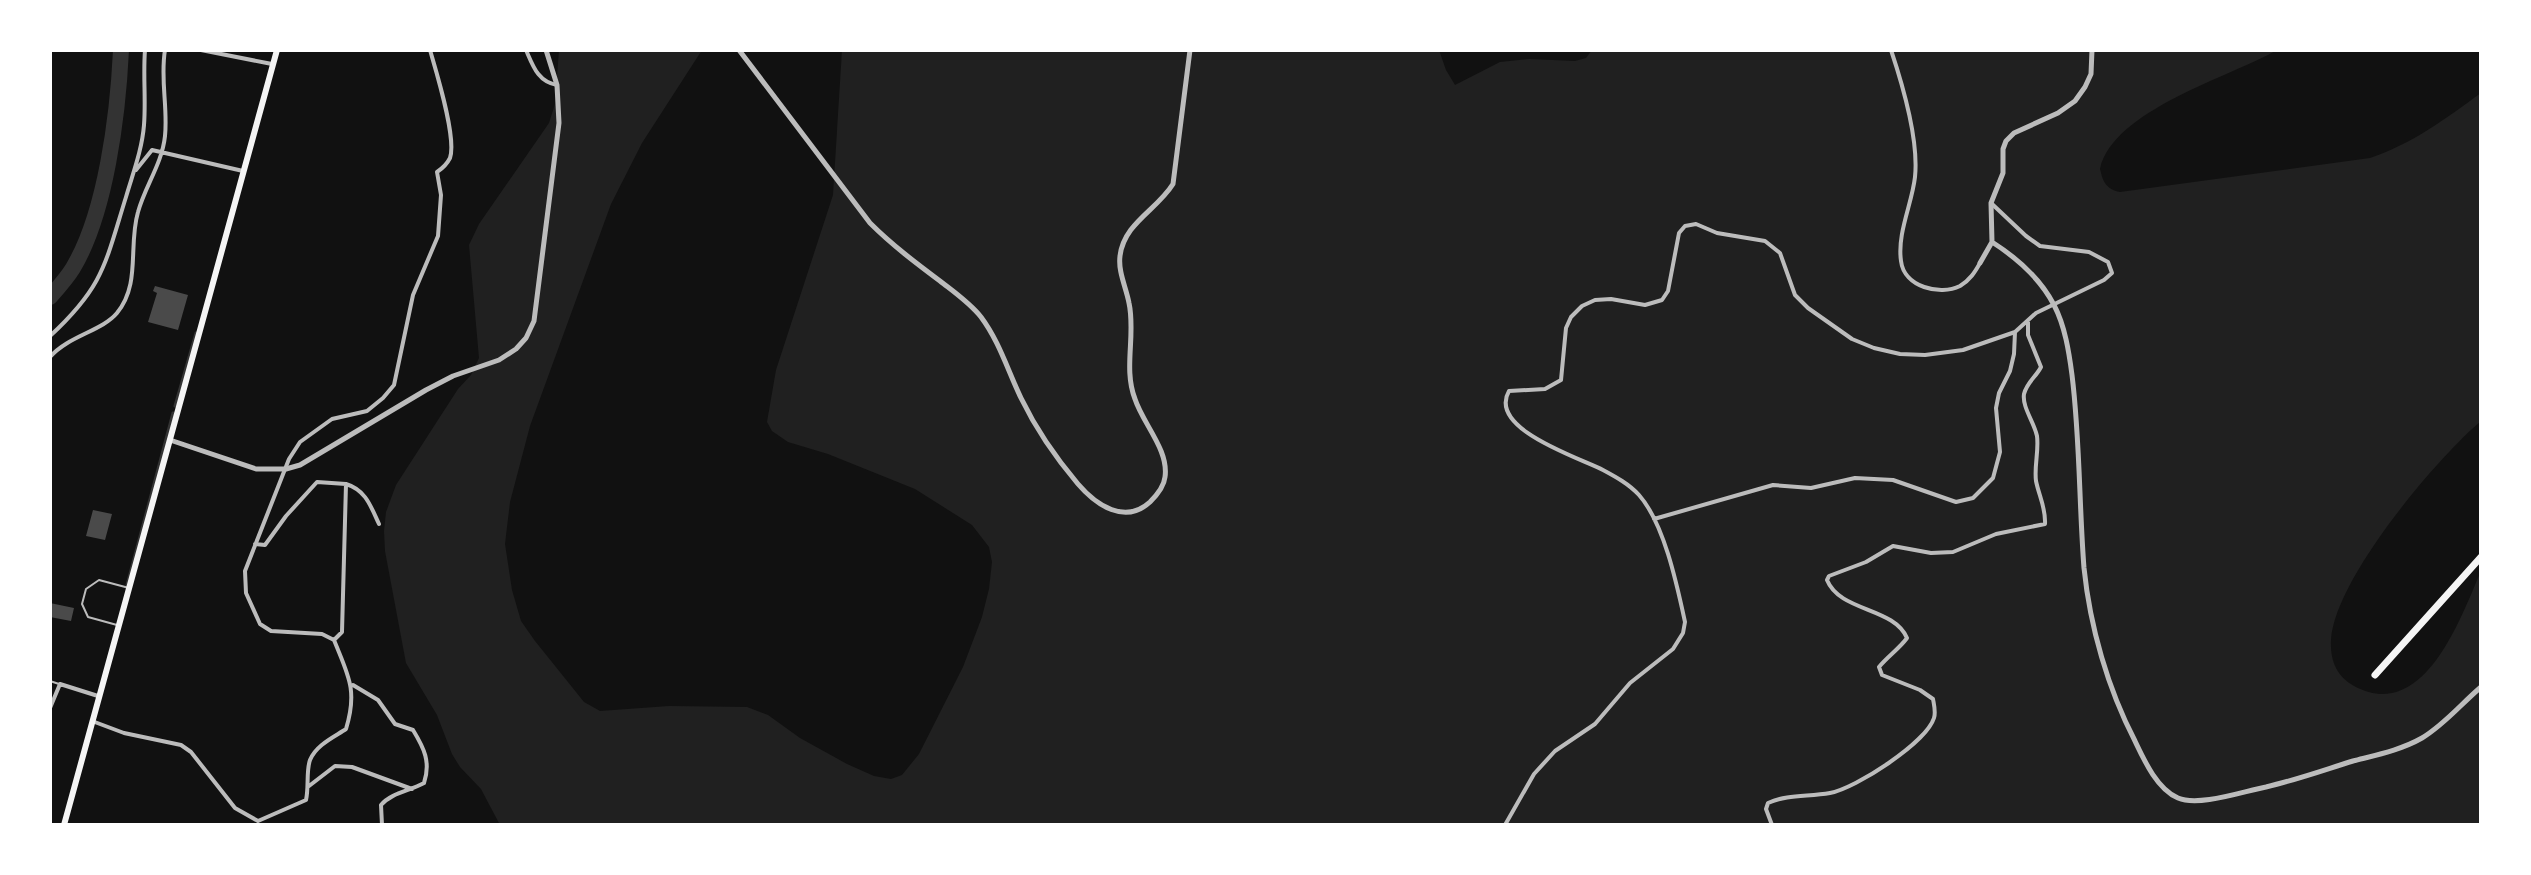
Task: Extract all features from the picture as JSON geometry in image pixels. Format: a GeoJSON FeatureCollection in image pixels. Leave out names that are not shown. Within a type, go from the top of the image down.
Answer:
{"type":"FeatureCollection","features":[{"type":"Feature","properties":{"kind":"highway"},"geometry":{"type":"LineString","coordinates":[[2375,675],[2481,557]]}},
{"type":"Feature","properties":{"kind":"main road"},"geometry":{"type":"LineString","coordinates":[[64,825],[277,50]]}},
{"type":"Feature","properties":{"kind":"street"},"geometry":{"type":"LineString","coordinates":[[50,336],[87,299],[109,255],[141,149],[145,50]]}},
{"type":"Feature","properties":{"kind":"street"},"geometry":{"type":"LineString","coordinates":[[50,357],[70,340],[114,317],[131,288],[137,213],[162,151],[166,122],[162,68],[165,50]]}},
{"type":"Feature","properties":{"kind":"street"},"geometry":{"type":"LineString","coordinates":[[201,50],[274,65]]}},
{"type":"Feature","properties":{"kind":"street"},"geometry":{"type":"LineString","coordinates":[[92,721],[124,733],[181,745],[191,752],[235,808],[258,821],[306,800],[309,761],[317,748],[346,729],[351,715],[353,685],[334,640],[322,634],[271,631],[260,624],[244,583],[245,571],[300,442],[332,419],[367,411],[394,385],[413,295],[438,236],[441,195],[437,172],[450,157],[440,83],[430,50]]}},
{"type":"Feature","properties":{"kind":"street"},"geometry":{"type":"LineString","coordinates":[[526,50],[537,74],[547,84],[557,85]]}},
{"type":"Feature","properties":{"kind":"street"},"geometry":{"type":"LineString","coordinates":[[170,440],[256,469],[286,469],[318,456],[426,390],[453,376],[499,360],[516,349],[526,338],[534,321],[539,295],[559,123],[557,85],[546,50]]}},
{"type":"Feature","properties":{"kind":"street"},"geometry":{"type":"LineString","coordinates":[[739,50],[870,223],[889,242],[978,313],[1002,355],[1022,400],[1058,460],[1094,501],[1109,510],[1125,513],[1143,509],[1158,494],[1165,477],[1164,457],[1135,400],[1130,381],[1131,323],[1120,271],[1120,256],[1133,226],[1165,198],[1173,184],[1190,50]]}},
{"type":"Feature","properties":{"kind":"street"},"geometry":{"type":"LineString","coordinates":[[1891,50],[1915,158],[1915,179],[1901,246],[1901,264],[1908,277],[1920,286],[1949,290],[1972,277],[1992,242],[1991,203],[2003,173],[2006,141],[2014,133],[2058,113],[2075,101],[2091,74],[2092,50]]}},
{"type":"Feature","properties":{"kind":"street"},"geometry":{"type":"LineString","coordinates":[[132,176],[152,150],[245,172]]}},
{"type":"Feature","properties":{"kind":"street"},"geometry":{"type":"LineString","coordinates":[[1505,825],[1534,774],[1555,751],[1595,724],[1630,683],[1673,649],[1683,633],[1685,622],[1654,519],[1639,495],[1623,481],[1562,454],[1527,433],[1512,418],[1504,399],[1509,391],[1545,389],[1561,380],[1566,328],[1571,317],[1582,306],[1595,300],[1611,299],[1645,305],[1662,300],[1668,291],[1679,233],[1685,226],[1696,224],[1717,233],[1765,241],[1780,253],[1795,295],[1801,301],[1852,339],[1900,354],[1925,355],[1963,350],[2015,332],[2036,313],[2104,280],[2112,273],[2108,262],[2089,252],[2040,246],[1991,203]]}},
{"type":"Feature","properties":{"kind":"street"},"geometry":{"type":"LineString","coordinates":[[1992,242],[2019,260],[2054,305],[2069,355],[2076,411],[2084,569],[2090,609],[2108,677],[2126,724],[2146,763],[2167,792],[2179,799],[2196,802],[2291,781],[2408,745],[2441,724],[2481,687]]}},
{"type":"Feature","properties":{"kind":"street"},"geometry":{"type":"LineString","coordinates":[[1772,825],[1766,809],[1768,803],[1782,797],[1830,793],[1852,786],[1906,750],[1936,714],[1933,699],[1920,690],[1882,675],[1879,667],[1907,638],[1905,632],[1830,588],[1829,576],[1866,562],[1893,546],[1931,553],[1953,552],[1996,534],[2045,524],[2046,512],[2036,478],[2036,434],[2023,398],[2027,385],[2041,367],[2028,335],[2028,322]]}},
{"type":"Feature","properties":{"kind":"street"},"geometry":{"type":"LineString","coordinates":[[1654,519],[1773,485],[1811,488],[1855,478],[1893,480],[1956,502],[1973,498],[1993,478],[2000,452],[1996,408],[1999,393],[2010,371],[2015,332]]}},
{"type":"Feature","properties":{"kind":"street"},"geometry":{"type":"LineString","coordinates":[[255,544],[265,545],[317,482],[358,488],[368,500],[379,524]]}},
{"type":"Feature","properties":{"kind":"street"},"geometry":{"type":"LineString","coordinates":[[334,640],[342,632],[346,484]]}},
{"type":"Feature","properties":{"kind":"street"},"geometry":{"type":"LineString","coordinates":[[50,708],[60,684],[99,696]]}},
{"type":"Feature","properties":{"kind":"street"},"geometry":{"type":"LineString","coordinates":[[353,685],[378,700],[395,724],[413,730],[425,750],[429,770],[424,783],[388,798],[381,805],[382,825]]}},
{"type":"Feature","properties":{"kind":"street"},"geometry":{"type":"LineString","coordinates":[[309,786],[335,766],[352,767],[413,789]]}},
{"type":"Feature","properties":{"kind":"lane"},"geometry":{"type":"LineString","coordinates":[[118,625],[88,617],[82,604],[86,589],[99,580],[129,588]]}},
{"type":"Feature","properties":{"kind":"lane"},"geometry":{"type":"LineString","coordinates":[[50,681],[60,684]]}},
{"type":"Feature","properties":{"kind":"shaded area"},"geometry":{"type":"Polygon","coordinates":[[[559,50],[702,50],[642,143],[611,204],[530,426],[510,502],[505,544],[512,590],[521,621],[584,702],[600,711],[669,706],[747,707],[768,715],[800,738],[847,764],[874,776],[891,779],[902,775],[919,754],[963,667],[982,617],[992,562],[989,547],[972,525],[915,489],[828,454],[788,442],[772,431],[767,422],[776,370],[833,195],[842,50],[1439,50],[1455,85],[1500,62],[1529,59],[1575,61],[1586,58],[1592,50],[2277,50],[2176,98],[2127,129],[2109,148],[2100,169],[2106,184],[2120,192],[2370,158],[2414,138],[2481,93],[2481,421],[2415,491],[2368,554],[2336,615],[2331,647],[2339,672],[2354,686],[2379,694],[2401,691],[2420,678],[2436,660],[2463,614],[2481,571],[2481,825],[500,825],[481,789],[452,754],[437,715],[406,663],[384,531],[386,512],[396,485],[458,389],[471,375],[479,358],[469,245],[479,224],[549,123],[555,104],[559,50]]]}},
{"type":"Feature","properties":{"kind":"building"},"geometry":{"type":"Polygon","coordinates":[[[155,286],[188,295],[178,330],[148,322],[157,293],[153,291],[155,286]]]}},
{"type":"Feature","properties":{"kind":"building"},"geometry":{"type":"Polygon","coordinates":[[[93,510],[112,514],[105,540],[86,536],[93,510]]]}},
{"type":"Feature","properties":{"kind":"building"},"geometry":{"type":"Polygon","coordinates":[[[50,603],[74,608],[71,621],[50,617],[50,603]]]}},
{"type":"Feature","properties":{"kind":"waterway"},"geometry":{"type":"LineString","coordinates":[[50,297],[73,268],[94,220],[113,133],[121,50]]}},
{"type":"Feature","properties":{"kind":"waterway"},"geometry":{"type":"LineString","coordinates":[[175,406],[196,333]]}},
{"type":"Feature","properties":{"kind":"waterway"},"geometry":{"type":"LineString","coordinates":[[127,585],[173,413]]}}]}
